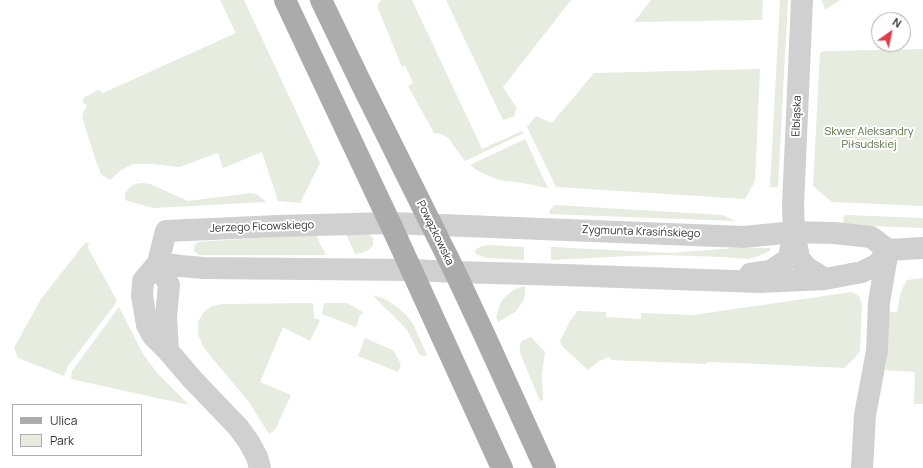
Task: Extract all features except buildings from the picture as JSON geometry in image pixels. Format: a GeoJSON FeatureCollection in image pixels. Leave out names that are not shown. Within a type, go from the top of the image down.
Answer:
{"type":"FeatureCollection","features":[{"type":"Feature","properties":{"kind":"main road"},"geometry":{"type":"LineString","coordinates":[[284,0],[390,222],[502,468]]}},
{"type":"Feature","properties":{"kind":"main road","name":"Powązkowska"},"geometry":{"type":"LineString","coordinates":[[321,0],[455,272],[545,468]]}},
{"type":"Feature","properties":{"kind":"street","name":"Elbląska"},"geometry":{"type":"LineString","coordinates":[[794,232],[793,206],[802,0]]}},
{"type":"Feature","properties":{"kind":"street","name":"Zygmunta Krasińskiego"},"geometry":{"type":"LineString","coordinates":[[390,222],[744,237],[794,232],[834,233],[872,237],[888,250]]}},
{"type":"Feature","properties":{"kind":"street","name":"Jerzego Ficowskiego"},"geometry":{"type":"LineString","coordinates":[[158,263],[166,231],[390,222]]}},
{"type":"Feature","properties":{"kind":"street"},"geometry":{"type":"LineString","coordinates":[[794,232],[799,258],[806,267],[825,279]]}},
{"type":"Feature","properties":{"kind":"street"},"geometry":{"type":"LineString","coordinates":[[688,279],[725,272],[750,274],[770,271],[789,258],[794,232]]}},
{"type":"Feature","properties":{"kind":"street"},"geometry":{"type":"LineString","coordinates":[[888,250],[923,248]]}},
{"type":"Feature","properties":{"kind":"street"},"geometry":{"type":"LineString","coordinates":[[158,263],[203,268],[411,270],[760,282],[825,279],[862,272],[878,264],[888,250]]}},
{"type":"Feature","properties":{"kind":"street"},"geometry":{"type":"LineString","coordinates":[[862,468],[865,415],[877,351],[879,302],[888,250]]}},
{"type":"Feature","properties":{"kind":"street"},"geometry":{"type":"LineString","coordinates":[[158,263],[169,285],[166,317],[168,351],[193,380],[238,427],[249,442],[260,468]]}},
{"type":"Feature","properties":{"kind":"green space"},"geometry":{"type":"Polygon","coordinates":[[[220,0],[244,0],[320,163],[300,203],[278,201],[262,152],[223,168],[218,153],[179,167],[152,164],[133,164],[121,170],[110,180],[101,174],[82,117],[87,106],[82,101],[85,97],[98,90],[103,93],[236,33],[220,0]]]}},
{"type":"Feature","properties":{"kind":"green space"},"geometry":{"type":"Polygon","coordinates":[[[381,0],[412,0],[482,149],[522,131],[524,133],[465,161],[449,139],[441,134],[434,133],[408,86],[413,83],[405,65],[402,67],[377,6],[381,0]]]}},
{"type":"Feature","properties":{"kind":"green space"},"geometry":{"type":"Polygon","coordinates":[[[446,0],[571,0],[503,87],[516,107],[515,116],[503,120],[446,0]]]}},
{"type":"Feature","properties":{"kind":"green space"},"geometry":{"type":"Polygon","coordinates":[[[651,0],[763,0],[762,20],[634,22],[651,0]]]}},
{"type":"Feature","properties":{"kind":"green space"},"geometry":{"type":"Polygon","coordinates":[[[780,0],[788,0],[778,187],[770,187],[780,0]]]}},
{"type":"Feature","properties":{"kind":"green space"},"geometry":{"type":"Polygon","coordinates":[[[822,0],[840,0],[825,10],[822,0]]]}},
{"type":"Feature","properties":{"kind":"green space","name":"Skwer Aleksandry Piłsudskiej"},"geometry":{"type":"Polygon","coordinates":[[[911,49],[923,49],[923,206],[832,202],[813,186],[820,53],[824,51],[871,50],[871,52],[911,52],[911,49]]]}},
{"type":"Feature","properties":{"kind":"green space"},"geometry":{"type":"Polygon","coordinates":[[[760,69],[755,181],[745,199],[556,187],[527,127],[536,116],[552,123],[594,73],[760,69]]]}},
{"type":"Feature","properties":{"kind":"green space"},"geometry":{"type":"Polygon","coordinates":[[[525,139],[548,188],[499,180],[478,171],[470,165],[525,139]]]}},
{"type":"Feature","properties":{"kind":"green space"},"geometry":{"type":"Polygon","coordinates":[[[135,184],[150,184],[188,201],[251,193],[258,195],[266,202],[153,208],[125,200],[125,194],[130,187],[135,184]]]}},
{"type":"Feature","properties":{"kind":"green space"},"geometry":{"type":"Polygon","coordinates":[[[555,205],[723,215],[735,221],[549,214],[550,210],[555,205]]]}},
{"type":"Feature","properties":{"kind":"green space"},"geometry":{"type":"Polygon","coordinates":[[[844,216],[923,218],[923,228],[843,225],[844,216]]]}},
{"type":"Feature","properties":{"kind":"green space"},"geometry":{"type":"Polygon","coordinates":[[[315,234],[326,255],[199,255],[194,251],[194,246],[198,242],[315,234]]]}},
{"type":"Feature","properties":{"kind":"green space"},"geometry":{"type":"Polygon","coordinates":[[[346,234],[369,234],[373,238],[373,245],[369,250],[355,254],[346,234]]]}},
{"type":"Feature","properties":{"kind":"green space"},"geometry":{"type":"Polygon","coordinates":[[[89,242],[88,248],[116,299],[116,303],[68,366],[64,376],[18,358],[14,348],[41,299],[85,243],[89,242]]]}},
{"type":"Feature","properties":{"kind":"green space"},"geometry":{"type":"Polygon","coordinates":[[[482,246],[524,247],[524,260],[487,258],[476,254],[475,250],[482,246]]]}},
{"type":"Feature","properties":{"kind":"green space"},"geometry":{"type":"Polygon","coordinates":[[[551,247],[671,253],[734,248],[770,248],[770,251],[747,259],[666,255],[551,260],[551,247]]]}},
{"type":"Feature","properties":{"kind":"green space"},"geometry":{"type":"Polygon","coordinates":[[[923,278],[923,404],[914,404],[915,372],[885,370],[888,351],[889,312],[897,312],[900,295],[907,280],[923,278]]]}},
{"type":"Feature","properties":{"kind":"green space"},"geometry":{"type":"Polygon","coordinates":[[[525,286],[525,295],[519,307],[515,312],[498,322],[496,317],[501,302],[515,289],[525,286]]]}},
{"type":"Feature","properties":{"kind":"green space"},"geometry":{"type":"Polygon","coordinates":[[[852,292],[859,296],[862,304],[860,351],[844,368],[737,363],[707,362],[706,364],[611,360],[609,357],[599,361],[588,370],[562,346],[560,341],[570,321],[578,311],[606,312],[606,317],[641,319],[641,313],[693,315],[852,292]]]}},
{"type":"Feature","properties":{"kind":"green space"},"geometry":{"type":"Polygon","coordinates":[[[373,295],[387,300],[406,315],[413,324],[427,355],[423,356],[419,354],[407,330],[373,295]]]}},
{"type":"Feature","properties":{"kind":"green space"},"geometry":{"type":"Polygon","coordinates":[[[313,303],[314,318],[320,320],[310,341],[283,327],[260,382],[291,395],[275,430],[269,434],[249,402],[207,352],[198,334],[198,322],[204,312],[212,306],[223,304],[313,303]]]}},
{"type":"Feature","properties":{"kind":"green space"},"geometry":{"type":"Polygon","coordinates":[[[324,303],[347,303],[363,312],[359,317],[356,327],[322,314],[324,303]]]}},
{"type":"Feature","properties":{"kind":"green space"},"geometry":{"type":"Polygon","coordinates":[[[119,307],[143,354],[157,373],[189,405],[71,379],[72,371],[119,307]]]}},
{"type":"Feature","properties":{"kind":"green space"},"geometry":{"type":"Polygon","coordinates":[[[531,337],[545,352],[542,374],[543,400],[540,401],[520,353],[520,345],[522,341],[531,337]]]}},
{"type":"Feature","properties":{"kind":"green space"},"geometry":{"type":"Polygon","coordinates":[[[365,338],[394,351],[401,365],[398,372],[358,356],[365,338]]]}}]}
